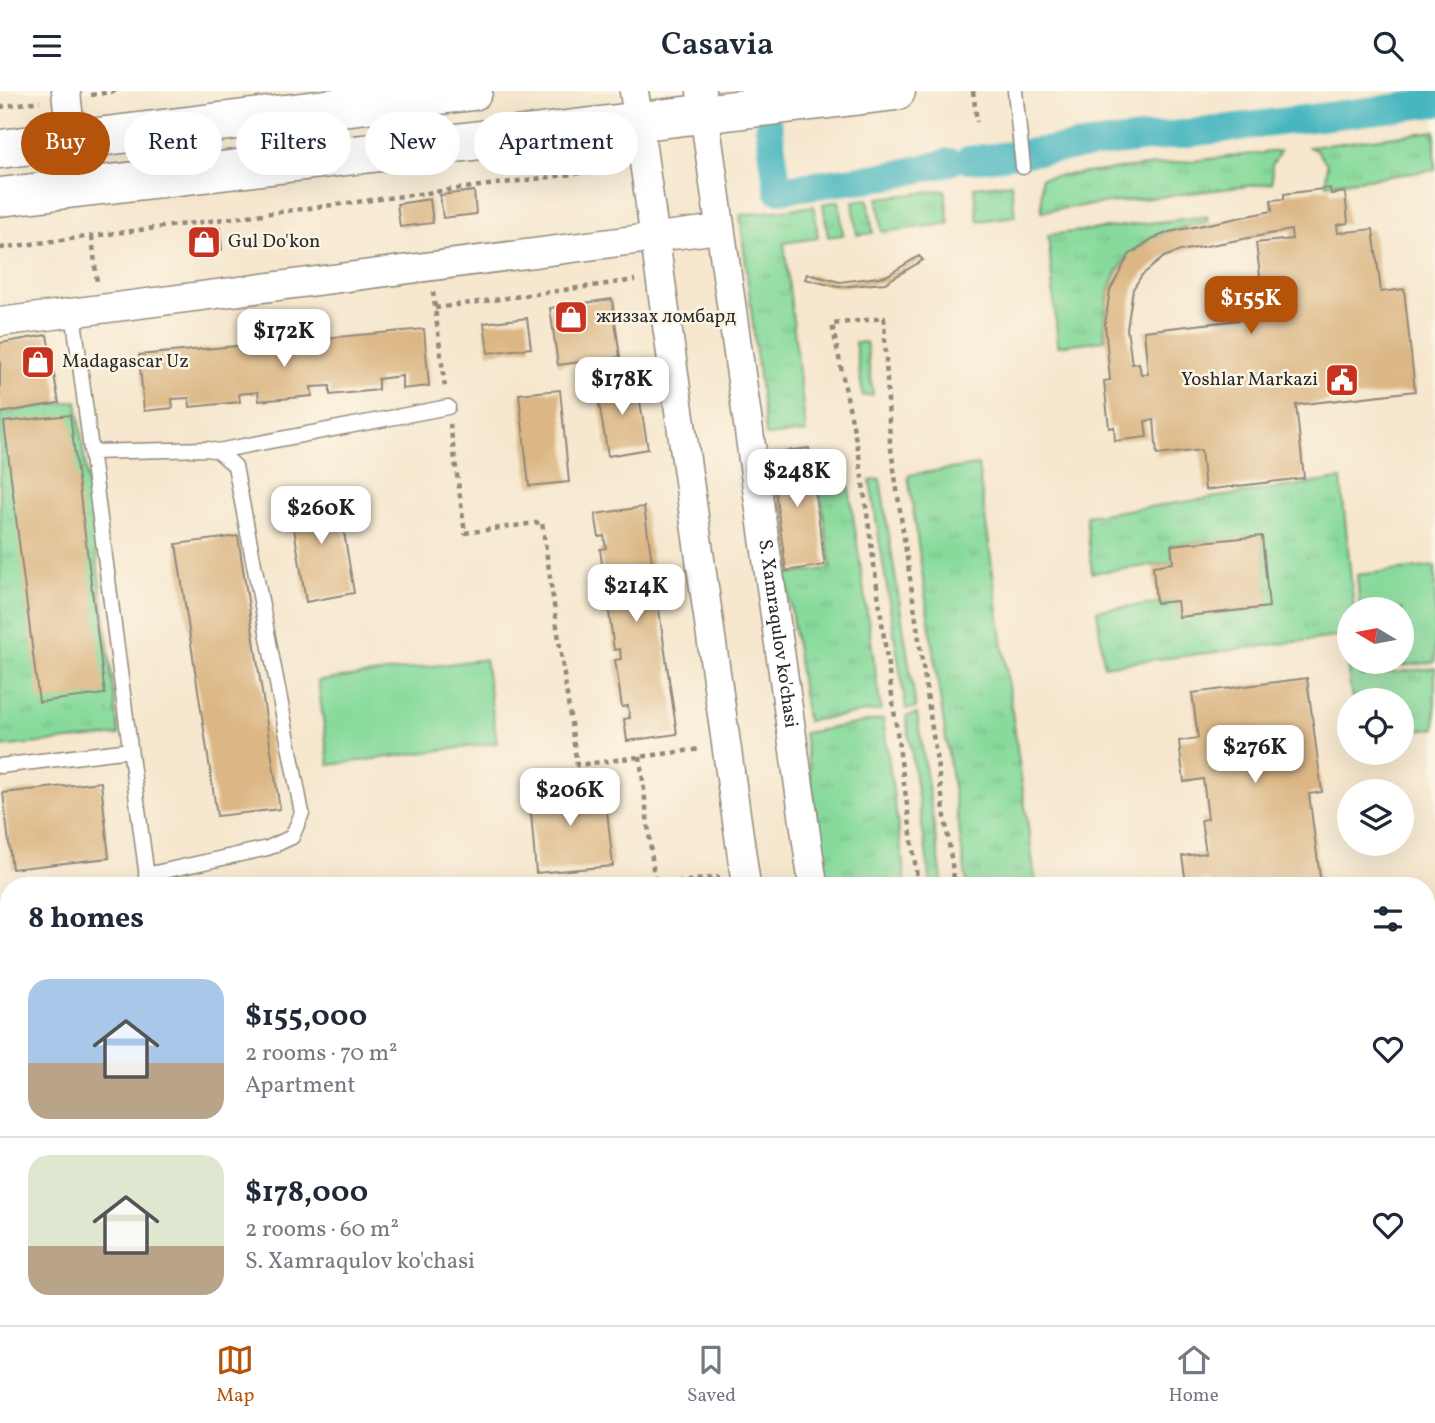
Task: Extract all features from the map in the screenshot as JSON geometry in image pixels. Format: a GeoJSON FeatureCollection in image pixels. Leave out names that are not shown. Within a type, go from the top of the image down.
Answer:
{"type":"FeatureCollection","features":[{"type":"Feature","properties":{"kind":"main road"},"geometry":{"type":"LineString","coordinates":[[110,134],[355,98],[473,91]]}},
{"type":"Feature","properties":{"kind":"main road"},"geometry":{"type":"LineString","coordinates":[[0,197],[635,106],[896,91]]}},
{"type":"Feature","properties":{"kind":"main road"},"geometry":{"type":"LineString","coordinates":[[0,149],[21,146]]}},
{"type":"Feature","properties":{"kind":"street"},"geometry":{"type":"LineString","coordinates":[[66,91],[68,112]]}},
{"type":"Feature","properties":{"kind":"street","name":"S. Xamraqulov ko'chasi"},"geometry":{"type":"LineString","coordinates":[[702,103],[812,877]]}},
{"type":"Feature","properties":{"kind":"street"},"geometry":{"type":"LineString","coordinates":[[635,106],[746,877]]}},
{"type":"Feature","properties":{"kind":"street"},"geometry":{"type":"LineString","coordinates":[[0,322],[719,229]]}},
{"type":"Feature","properties":{"kind":"lane"},"geometry":{"type":"LineString","coordinates":[[1015,91],[1023,167]]}},
{"type":"Feature","properties":{"kind":"lane"},"geometry":{"type":"LineString","coordinates":[[86,310],[91,452],[147,877]]}},
{"type":"Feature","properties":{"kind":"lane"},"geometry":{"type":"LineString","coordinates":[[91,452],[218,451],[448,407]]}},
{"type":"Feature","properties":{"kind":"lane"},"geometry":{"type":"LineString","coordinates":[[158,877],[268,848],[292,837],[302,813],[235,466],[218,451]]}},
{"type":"Feature","properties":{"kind":"lane"},"geometry":{"type":"LineString","coordinates":[[0,765],[130,750]]}},
{"type":"Feature","properties":{"kind":"path"},"geometry":{"type":"LineString","coordinates":[[973,91],[977,122]]}},
{"type":"Feature","properties":{"kind":"path"},"geometry":{"type":"LineString","coordinates":[[0,248],[643,165]]}},
{"type":"Feature","properties":{"kind":"path"},"geometry":{"type":"LineString","coordinates":[[86,310],[92,236]]}},
{"type":"Feature","properties":{"kind":"path"},"geometry":{"type":"LineString","coordinates":[[431,267],[465,533],[542,522],[577,765],[726,745]]}},
{"type":"Feature","properties":{"kind":"path"},"geometry":{"type":"LineString","coordinates":[[435,308],[660,277]]}},
{"type":"Feature","properties":{"kind":"path"},"geometry":{"type":"LineString","coordinates":[[917,877],[859,455],[832,324],[884,318],[890,442],[954,877]]}},
{"type":"Feature","properties":{"kind":"path"},"geometry":{"type":"LineString","coordinates":[[639,756],[655,877]]}},
{"type":"Feature","properties":{"kind":"green space"},"geometry":{"type":"Polygon","coordinates":[[[1435,131],[1435,170],[1326,184],[1327,164],[1317,151],[1309,147],[1435,131]]]}},
{"type":"Feature","properties":{"kind":"green space"},"geometry":{"type":"Polygon","coordinates":[[[1280,151],[1272,165],[1272,183],[1042,211],[1041,178],[1280,151]]]}},
{"type":"Feature","properties":{"kind":"green space"},"geometry":{"type":"Polygon","coordinates":[[[1011,183],[1015,216],[978,221],[974,187],[1011,183]]]}},
{"type":"Feature","properties":{"kind":"green space"},"geometry":{"type":"Polygon","coordinates":[[[945,190],[949,224],[882,232],[878,198],[945,190]]]}},
{"type":"Feature","properties":{"kind":"green space"},"geometry":{"type":"Polygon","coordinates":[[[868,199],[873,233],[857,235],[853,201],[868,199]]]}},
{"type":"Feature","properties":{"kind":"green space"},"geometry":{"type":"Polygon","coordinates":[[[839,201],[843,235],[828,237],[823,204],[839,201]]]}},
{"type":"Feature","properties":{"kind":"green space"},"geometry":{"type":"Polygon","coordinates":[[[814,206],[818,238],[784,243],[806,432],[766,436],[740,215],[814,206]]]}},
{"type":"Feature","properties":{"kind":"green space"},"geometry":{"type":"Polygon","coordinates":[[[1207,216],[1208,221],[1161,235],[1128,258],[1109,291],[1105,314],[1105,340],[1058,346],[1048,235],[1207,216]]]}},
{"type":"Feature","properties":{"kind":"green space"},"geometry":{"type":"Polygon","coordinates":[[[866,342],[873,395],[863,396],[855,343],[866,342]]]}},
{"type":"Feature","properties":{"kind":"green space"},"geometry":{"type":"Polygon","coordinates":[[[77,401],[119,735],[0,747],[0,413],[77,401]]]}},
{"type":"Feature","properties":{"kind":"green space"},"geometry":{"type":"Polygon","coordinates":[[[978,465],[1035,877],[966,877],[908,475],[978,465]]]}},
{"type":"Feature","properties":{"kind":"green space"},"geometry":{"type":"Polygon","coordinates":[[[880,479],[916,708],[906,709],[870,481],[880,479]]]}},
{"type":"Feature","properties":{"kind":"green space"},"geometry":{"type":"Polygon","coordinates":[[[1341,479],[1353,597],[1337,597],[1337,637],[1104,666],[1097,610],[1177,601],[1179,617],[1268,607],[1262,536],[1171,545],[1173,563],[1092,573],[1086,516],[1341,479]]]}},
{"type":"Feature","properties":{"kind":"green space"},"geometry":{"type":"Polygon","coordinates":[[[848,480],[881,710],[807,721],[786,575],[831,568],[819,485],[848,480]]]}},
{"type":"Feature","properties":{"kind":"green space"},"geometry":{"type":"Polygon","coordinates":[[[1435,566],[1435,662],[1414,664],[1414,597],[1359,597],[1357,575],[1435,566]]]}},
{"type":"Feature","properties":{"kind":"green space"},"geometry":{"type":"Polygon","coordinates":[[[485,659],[497,743],[329,765],[318,681],[485,659]]]}},
{"type":"Feature","properties":{"kind":"green space"},"geometry":{"type":"Polygon","coordinates":[[[1435,668],[1435,728],[1414,731],[1414,688],[1350,688],[1348,674],[1414,674],[1414,670],[1435,668]]]}},
{"type":"Feature","properties":{"kind":"green space"},"geometry":{"type":"Polygon","coordinates":[[[917,714],[942,877],[930,877],[906,716],[917,714]]]}},
{"type":"Feature","properties":{"kind":"green space"},"geometry":{"type":"Polygon","coordinates":[[[883,719],[905,877],[825,877],[804,733],[883,719]]]}},
{"type":"Feature","properties":{"kind":"building"},"geometry":{"type":"Polygon","coordinates":[[[1330,188],[1331,194],[1345,192],[1348,223],[1337,225],[1338,233],[1373,229],[1381,292],[1404,289],[1415,391],[1296,405],[1304,478],[1205,490],[1201,450],[1157,455],[1154,420],[1145,421],[1147,437],[1115,441],[1114,427],[1109,428],[1104,381],[1110,380],[1105,324],[1110,290],[1129,255],[1152,239],[1169,232],[1272,211],[1271,200],[1284,199],[1284,194],[1330,188]],[[1291,230],[1180,251],[1164,257],[1142,275],[1133,289],[1127,329],[1132,364],[1139,363],[1141,374],[1148,374],[1144,331],[1265,317],[1256,243],[1292,239],[1291,230]]]}},
{"type":"Feature","properties":{"kind":"building"},"geometry":{"type":"Polygon","coordinates":[[[474,191],[476,214],[443,218],[440,195],[474,191]]]}},
{"type":"Feature","properties":{"kind":"building"},"geometry":{"type":"Polygon","coordinates":[[[430,199],[433,223],[400,227],[397,204],[430,199]]]}},
{"type":"Feature","properties":{"kind":"building","name":"Gul Do'kon"},"geometry":{"type":"Polygon","coordinates":[[[220,229],[222,250],[187,255],[185,234],[220,229]]]}},
{"type":"Feature","properties":{"kind":"building"},"geometry":{"type":"Polygon","coordinates":[[[919,256],[923,260],[885,283],[838,287],[805,279],[807,274],[840,282],[886,276],[919,256]]]}},
{"type":"Feature","properties":{"kind":"building"},"geometry":{"type":"Polygon","coordinates":[[[612,299],[620,357],[558,365],[550,308],[612,299]]]}},
{"type":"Feature","properties":{"kind":"building"},"geometry":{"type":"Polygon","coordinates":[[[527,318],[531,348],[488,353],[484,323],[527,318]]]}},
{"type":"Feature","properties":{"kind":"building"},"geometry":{"type":"Polygon","coordinates":[[[424,329],[429,386],[402,389],[402,376],[378,379],[378,390],[330,395],[330,386],[311,387],[312,396],[259,401],[258,392],[239,394],[240,402],[190,407],[189,398],[172,399],[173,408],[144,411],[139,355],[424,329]]]}},
{"type":"Feature","properties":{"kind":"building"},"geometry":{"type":"Polygon","coordinates":[[[47,335],[59,403],[0,413],[0,343],[47,335]]]}},
{"type":"Feature","properties":{"kind":"building"},"geometry":{"type":"Polygon","coordinates":[[[636,378],[648,449],[608,456],[596,385],[636,378]]]}},
{"type":"Feature","properties":{"kind":"building"},"geometry":{"type":"Polygon","coordinates":[[[560,390],[569,482],[529,486],[519,394],[560,390]]]}},
{"type":"Feature","properties":{"kind":"building"},"geometry":{"type":"Polygon","coordinates":[[[70,415],[105,694],[39,702],[4,422],[70,415]]]}},
{"type":"Feature","properties":{"kind":"building"},"geometry":{"type":"Polygon","coordinates":[[[809,448],[825,565],[786,571],[770,453],[809,448]]]}},
{"type":"Feature","properties":{"kind":"building"},"geometry":{"type":"Polygon","coordinates":[[[337,490],[354,593],[306,602],[289,498],[337,490]]]}},
{"type":"Feature","properties":{"kind":"building"},"geometry":{"type":"Polygon","coordinates":[[[644,507],[677,734],[627,741],[624,719],[630,718],[628,706],[622,707],[615,660],[621,659],[620,649],[614,650],[608,605],[614,604],[612,593],[606,594],[600,549],[606,548],[604,536],[599,537],[595,514],[644,507]]]}},
{"type":"Feature","properties":{"kind":"building"},"geometry":{"type":"Polygon","coordinates":[[[238,536],[280,809],[217,816],[176,544],[238,536]]]}},
{"type":"Feature","properties":{"kind":"building"},"geometry":{"type":"Polygon","coordinates":[[[1262,536],[1269,607],[1179,617],[1177,601],[1156,603],[1153,566],[1173,563],[1171,545],[1262,536]]]}},
{"type":"Feature","properties":{"kind":"building"},"geometry":{"type":"Polygon","coordinates":[[[1307,678],[1322,792],[1309,794],[1320,877],[1185,877],[1182,856],[1206,853],[1201,820],[1208,819],[1203,779],[1184,782],[1181,759],[1179,741],[1198,738],[1192,693],[1307,678]]]}},
{"type":"Feature","properties":{"kind":"building"},"geometry":{"type":"Polygon","coordinates":[[[101,782],[109,858],[12,869],[3,793],[101,782]]]}},
{"type":"Feature","properties":{"kind":"building"},"geometry":{"type":"Polygon","coordinates":[[[604,783],[613,866],[536,873],[529,789],[604,783]]]}},
{"type":"Feature","properties":{"kind":"waterway"},"geometry":{"type":"LineString","coordinates":[[968,160],[1435,103]]}},
{"type":"Feature","properties":{"kind":"waterway"},"geometry":{"type":"LineString","coordinates":[[769,127],[778,190],[894,175],[950,162]]}},
{"type":"Feature","properties":{"kind":"place","name":"Gul Do'kon"},"geometry":{"type":"Point","coordinates":[204,242]}},
{"type":"Feature","properties":{"kind":"place","name":"жиззах ломбард"},"geometry":{"type":"Point","coordinates":[571,317]}},
{"type":"Feature","properties":{"kind":"place","name":"Madagascar Uz"},"geometry":{"type":"Point","coordinates":[38,362]}},
{"type":"Feature","properties":{"kind":"place","name":"Yoshlar Markazi"},"geometry":{"type":"Point","coordinates":[1342,380]}}]}
